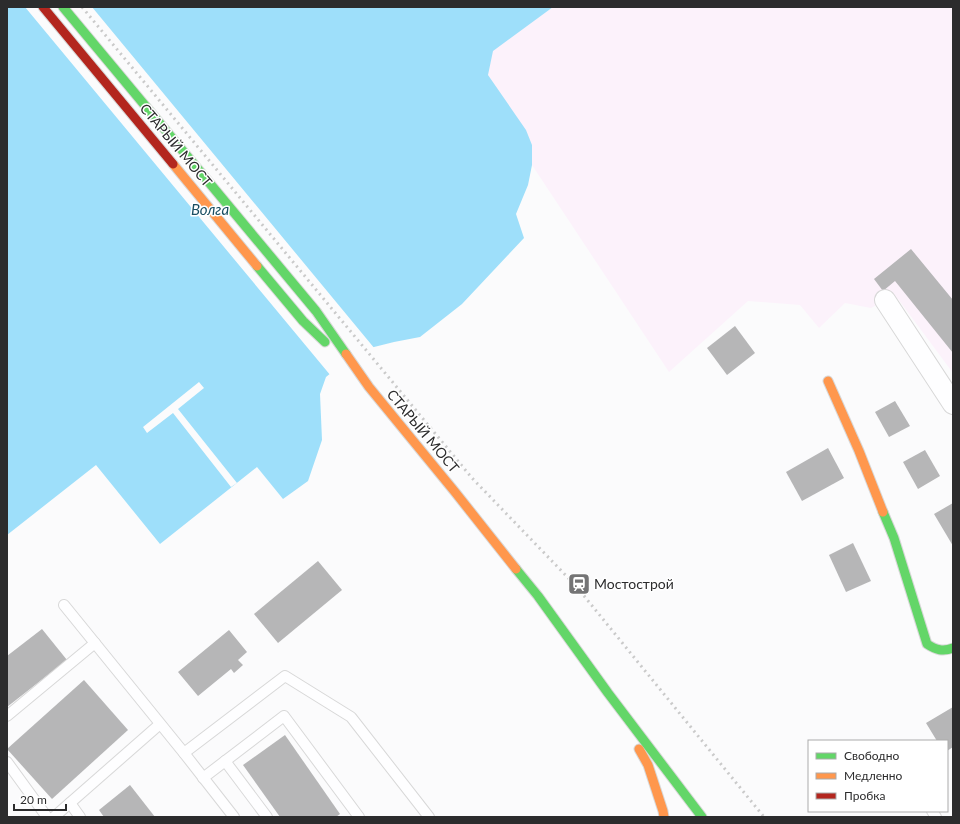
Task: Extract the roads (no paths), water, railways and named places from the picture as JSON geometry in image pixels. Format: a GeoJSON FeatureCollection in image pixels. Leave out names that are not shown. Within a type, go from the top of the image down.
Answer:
{"type":"FeatureCollection","features":[{"type":"Feature","properties":{"kind":"main road","name":"СТАРЫЙ МОСТ"},"geometry":{"type":"LineString","coordinates":[[43,7],[303,321],[369,388],[455,492],[538,596],[608,693]]}},
{"type":"Feature","properties":{"kind":"main road","name":"СТАРЫЙ МОСТ"},"geometry":{"type":"LineString","coordinates":[[63,7],[316,311],[369,388]]}},
{"type":"Feature","properties":{"kind":"main road"},"geometry":{"type":"LineString","coordinates":[[828,381],[860,451],[894,538],[927,644],[934,650],[942,651],[953,648]]}},
{"type":"Feature","properties":{"kind":"main road"},"geometry":{"type":"LineString","coordinates":[[608,693],[648,765],[664,817]]}},
{"type":"Feature","properties":{"kind":"main road"},"geometry":{"type":"LineString","coordinates":[[608,693],[702,817]]}},
{"type":"Feature","properties":{"kind":"street"},"geometry":{"type":"LineString","coordinates":[[885,300],[953,404]]}},
{"type":"Feature","properties":{"kind":"lane"},"geometry":{"type":"LineString","coordinates":[[64,605],[234,817]]}},
{"type":"Feature","properties":{"kind":"lane"},"geometry":{"type":"LineString","coordinates":[[7,716],[95,643]]}},
{"type":"Feature","properties":{"kind":"lane"},"geometry":{"type":"LineString","coordinates":[[184,754],[285,676],[351,717],[429,817]]}},
{"type":"Feature","properties":{"kind":"lane"},"geometry":{"type":"LineString","coordinates":[[203,778],[284,716],[359,817]]}},
{"type":"Feature","properties":{"kind":"lane"},"geometry":{"type":"LineString","coordinates":[[54,817],[160,724]]}},
{"type":"Feature","properties":{"kind":"lane"},"geometry":{"type":"LineString","coordinates":[[225,761],[267,817]]}},
{"type":"Feature","properties":{"kind":"lane"},"geometry":{"type":"LineString","coordinates":[[7,762],[47,817]]}},
{"type":"Feature","properties":{"kind":"lane"},"geometry":{"type":"LineString","coordinates":[[70,803],[80,817]]}},
{"type":"Feature","properties":{"kind":"water","name":"Волга"},"geometry":{"type":"Polygon","coordinates":[[[7,7],[553,7],[493,51],[488,75],[526,130],[532,145],[532,165],[528,185],[516,214],[524,238],[462,304],[420,337],[358,351],[326,377],[320,394],[322,440],[308,481],[283,499],[257,467],[160,544],[96,465],[7,535],[7,7]]]}},
{"type":"Feature","properties":{"kind":"railway"},"geometry":{"type":"LineString","coordinates":[[82,7],[472,478],[576,586],[764,817]]}},
{"type":"Feature","properties":{"kind":"place","name":"Мостострой"},"geometry":{"type":"Point","coordinates":[579,584]}}]}
